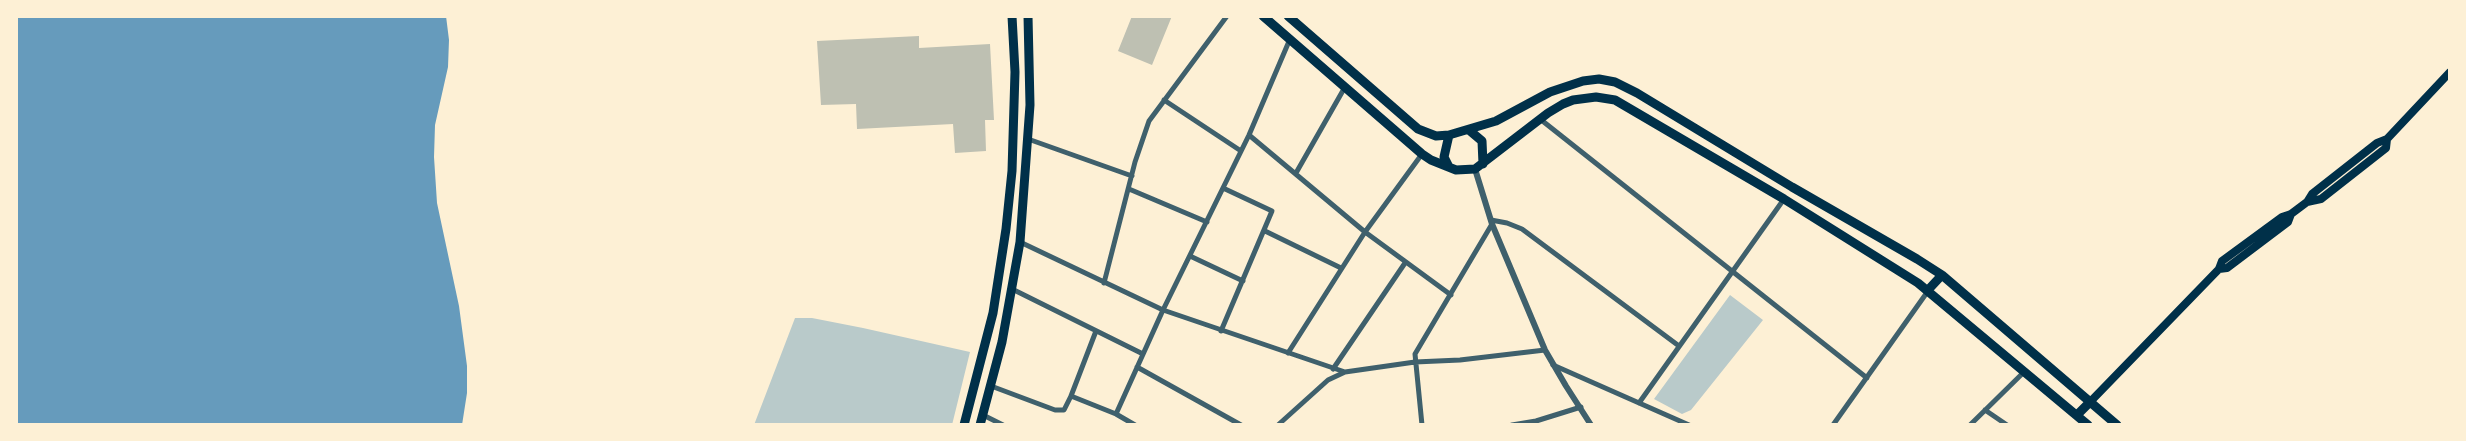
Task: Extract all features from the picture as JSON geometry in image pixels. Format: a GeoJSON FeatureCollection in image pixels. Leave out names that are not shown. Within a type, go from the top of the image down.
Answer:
{"type":"FeatureCollection","features":[{"type":"Feature","properties":{"kind":"main road"},"geometry":{"type":"LineString","coordinates":[[964,425],[992,313],[1006,229],[1012,171],[1015,72],[1012,16]]}},
{"type":"Feature","properties":{"kind":"main road"},"geometry":{"type":"LineString","coordinates":[[980,425],[991,386],[1020,242],[1028,139],[1028,16]]}},
{"type":"Feature","properties":{"kind":"main road"},"geometry":{"type":"LineString","coordinates":[[1263,16],[1422,154],[1448,167],[1464,170],[1479,166],[1540,119],[1556,108],[1573,100],[1596,97],[1615,100],[1784,199],[1928,290],[2088,425]]}},
{"type":"Feature","properties":{"kind":"main road"},"geometry":{"type":"LineString","coordinates":[[1286,36],[1290,19],[1418,129],[1436,136],[1449,136],[1496,122],[1560,87],[1599,79],[1615,82],[1637,93],[1942,275],[2117,425]]}},
{"type":"Feature","properties":{"kind":"main road"},"geometry":{"type":"LineString","coordinates":[[2077,415],[2219,269],[2222,261],[2282,216],[2291,214],[2307,202],[2312,194],[2377,143],[2387,139],[2450,72]]}},
{"type":"Feature","properties":{"kind":"main road"},"geometry":{"type":"LineString","coordinates":[[1671,132],[1680,119]]}},
{"type":"Feature","properties":{"kind":"main road"},"geometry":{"type":"LineString","coordinates":[[1469,130],[1482,142],[1479,166]]}},
{"type":"Feature","properties":{"kind":"main road"},"geometry":{"type":"LineString","coordinates":[[1448,167],[1444,156],[1449,136]]}},
{"type":"Feature","properties":{"kind":"main road"},"geometry":{"type":"LineString","coordinates":[[1812,218],[1820,203]]}},
{"type":"Feature","properties":{"kind":"main road"},"geometry":{"type":"LineString","coordinates":[[1928,290],[1942,275]]}},
{"type":"Feature","properties":{"kind":"street"},"geometry":{"type":"LineString","coordinates":[[1104,283],[1132,176],[1149,121],[1226,16]]}},
{"type":"Feature","properties":{"kind":"street"},"geometry":{"type":"LineString","coordinates":[[1116,414],[1163,310],[1249,135],[1286,36]]}},
{"type":"Feature","properties":{"kind":"street"},"geometry":{"type":"LineString","coordinates":[[1296,173],[1345,87]]}},
{"type":"Feature","properties":{"kind":"street"},"geometry":{"type":"LineString","coordinates":[[1164,100],[1241,151]]}},
{"type":"Feature","properties":{"kind":"street"},"geometry":{"type":"LineString","coordinates":[[1540,119],[1867,378]]}},
{"type":"Feature","properties":{"kind":"street"},"geometry":{"type":"LineString","coordinates":[[1249,135],[1365,232],[1451,295]]}},
{"type":"Feature","properties":{"kind":"street"},"geometry":{"type":"LineString","coordinates":[[1028,139],[1132,176]]}},
{"type":"Feature","properties":{"kind":"street"},"geometry":{"type":"LineString","coordinates":[[1288,353],[1365,232],[1422,154]]}},
{"type":"Feature","properties":{"kind":"street"},"geometry":{"type":"LineString","coordinates":[[1479,166],[1492,222],[1545,350],[1591,425]]}},
{"type":"Feature","properties":{"kind":"street"},"geometry":{"type":"LineString","coordinates":[[1221,331],[1272,211],[1223,188]]}},
{"type":"Feature","properties":{"kind":"street"},"geometry":{"type":"LineString","coordinates":[[1129,189],[1207,222]]}},
{"type":"Feature","properties":{"kind":"street"},"geometry":{"type":"LineString","coordinates":[[1639,403],[1734,272],[1784,199]]}},
{"type":"Feature","properties":{"kind":"street"},"geometry":{"type":"LineString","coordinates":[[1422,425],[1415,354],[1492,222]]}},
{"type":"Feature","properties":{"kind":"street"},"geometry":{"type":"LineString","coordinates":[[1492,222],[1507,223],[1522,229],[1679,346]]}},
{"type":"Feature","properties":{"kind":"street"},"geometry":{"type":"LineString","coordinates":[[1265,231],[1341,268]]}},
{"type":"Feature","properties":{"kind":"street"},"geometry":{"type":"LineString","coordinates":[[1020,242],[1163,310],[1333,370],[1345,372]]}},
{"type":"Feature","properties":{"kind":"street"},"geometry":{"type":"LineString","coordinates":[[1190,256],[1243,281]]}},
{"type":"Feature","properties":{"kind":"street"},"geometry":{"type":"LineString","coordinates":[[1333,370],[1405,263]]}},
{"type":"Feature","properties":{"kind":"street"},"geometry":{"type":"LineString","coordinates":[[1012,289],[1143,354]]}},
{"type":"Feature","properties":{"kind":"street"},"geometry":{"type":"LineString","coordinates":[[1832,425],[1928,290]]}},
{"type":"Feature","properties":{"kind":"street"},"geometry":{"type":"LineString","coordinates":[[991,386],[1055,410],[1064,410],[1096,331]]}},
{"type":"Feature","properties":{"kind":"street"},"geometry":{"type":"LineString","coordinates":[[1278,425],[1328,380],[1345,372],[1416,362],[1460,360],[1545,350]]}},
{"type":"Feature","properties":{"kind":"street"},"geometry":{"type":"LineString","coordinates":[[1553,365],[1689,425]]}},
{"type":"Feature","properties":{"kind":"street"},"geometry":{"type":"LineString","coordinates":[[1138,368],[1241,425]]}},
{"type":"Feature","properties":{"kind":"street"},"geometry":{"type":"LineString","coordinates":[[1970,425],[2025,371]]}},
{"type":"Feature","properties":{"kind":"street"},"geometry":{"type":"LineString","coordinates":[[1071,396],[1116,414],[1135,425]]}},
{"type":"Feature","properties":{"kind":"street"},"geometry":{"type":"LineString","coordinates":[[1512,425],[1581,407]]}},
{"type":"Feature","properties":{"kind":"street"},"geometry":{"type":"LineString","coordinates":[[1985,410],[2007,425]]}},
{"type":"Feature","properties":{"kind":"street"},"geometry":{"type":"LineString","coordinates":[[983,415],[1003,425]]}},
{"type":"Feature","properties":{"kind":"shaded area"},"geometry":{"type":"Polygon","coordinates":[[[1730,295],[1763,320],[1691,410],[1682,414],[1654,399],[1730,295]]]}},
{"type":"Feature","properties":{"kind":"shaded area"},"geometry":{"type":"Polygon","coordinates":[[[795,318],[812,318],[970,352],[952,425],[754,425],[795,318]]]}},
{"type":"Feature","properties":{"kind":"water"},"geometry":{"type":"Polygon","coordinates":[[[16,16],[446,16],[449,40],[448,67],[435,125],[434,157],[437,203],[459,306],[467,366],[467,393],[462,425],[16,425],[16,16]]]}},
{"type":"Feature","properties":{"kind":"building"},"geometry":{"type":"Polygon","coordinates":[[[1132,16],[1172,16],[1152,65],[1118,51],[1132,16]]]}},
{"type":"Feature","properties":{"kind":"building"},"geometry":{"type":"Polygon","coordinates":[[[919,36],[919,48],[990,44],[994,120],[985,120],[986,151],[955,153],[953,124],[857,129],[856,104],[821,105],[817,41],[919,36]]]}}]}
